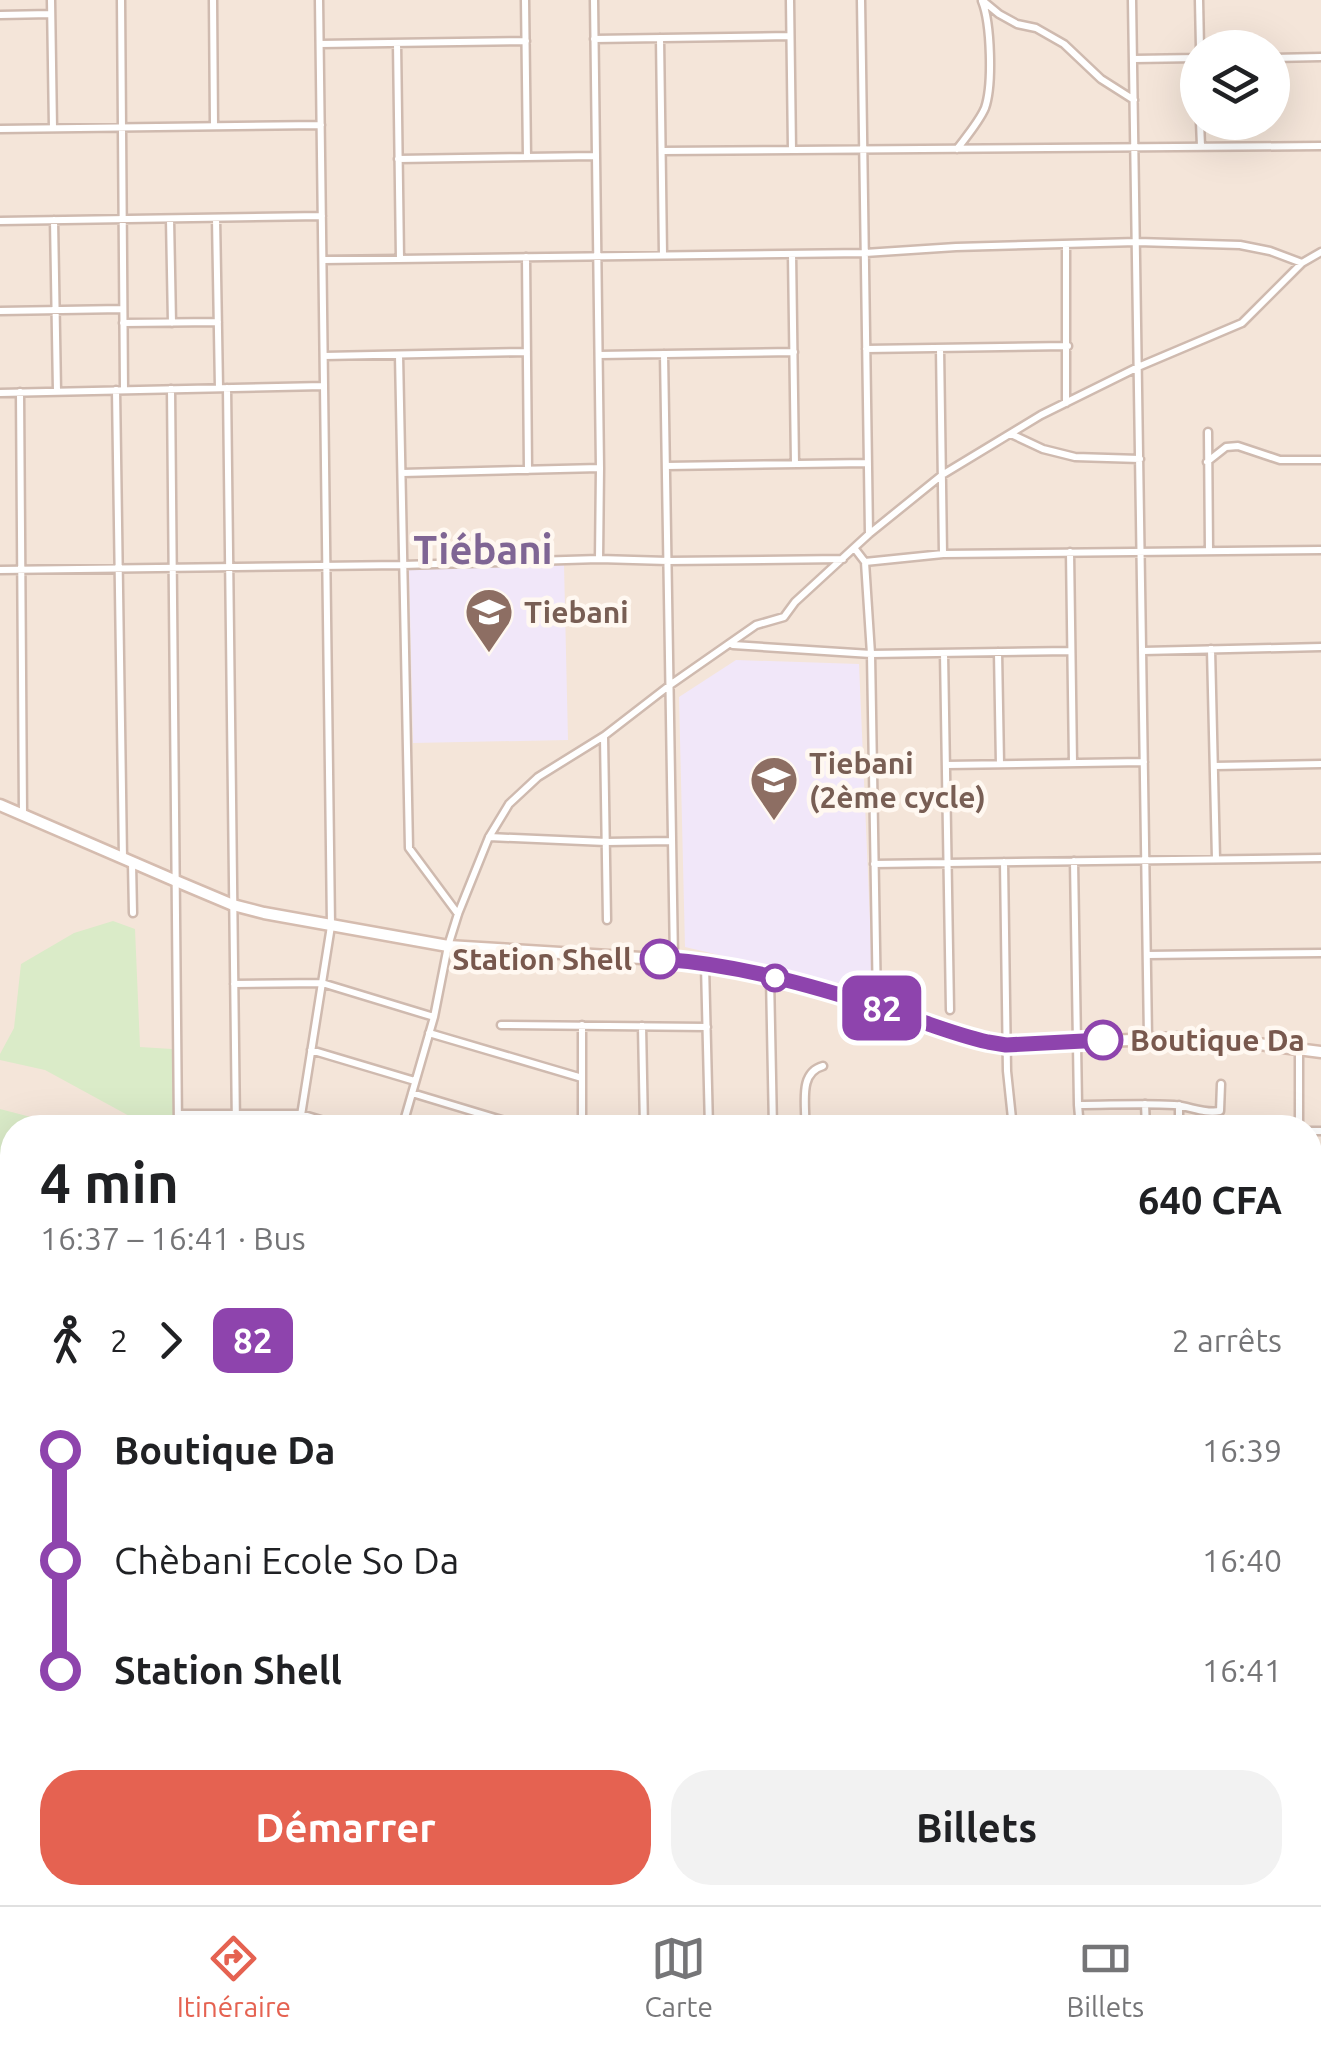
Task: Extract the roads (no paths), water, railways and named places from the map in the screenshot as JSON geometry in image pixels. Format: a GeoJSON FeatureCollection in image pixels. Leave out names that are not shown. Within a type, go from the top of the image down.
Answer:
{"type":"FeatureCollection","features":[{"type":"Feature","properties":{"kind":"main road"},"geometry":{"type":"LineString","coordinates":[[0,804],[234,904],[331,926],[448,946],[706,964],[770,976],[970,1038],[1006,1045],[1204,1037],[1321,1052]]}},
{"type":"Feature","properties":{"kind":"street"},"geometry":{"type":"LineString","coordinates":[[51,0],[53,128]]}},
{"type":"Feature","properties":{"kind":"street"},"geometry":{"type":"LineString","coordinates":[[121,0],[124,323],[118,568],[133,913]]}},
{"type":"Feature","properties":{"kind":"street"},"geometry":{"type":"LineString","coordinates":[[213,0],[214,125]]}},
{"type":"Feature","properties":{"kind":"street"},"geometry":{"type":"LineString","coordinates":[[301,1114],[331,926],[319,0]]}},
{"type":"Feature","properties":{"kind":"street"},"geometry":{"type":"LineString","coordinates":[[525,0],[527,157]]}},
{"type":"Feature","properties":{"kind":"street"},"geometry":{"type":"LineString","coordinates":[[594,0],[599,559]]}},
{"type":"Feature","properties":{"kind":"street"},"geometry":{"type":"LineString","coordinates":[[790,0],[792,150]]}},
{"type":"Feature","properties":{"kind":"street"},"geometry":{"type":"LineString","coordinates":[[861,0],[869,534]]}},
{"type":"Feature","properties":{"kind":"street"},"geometry":{"type":"LineString","coordinates":[[956,149],[984,108],[989,58],[987,14],[982,0]]}},
{"type":"Feature","properties":{"kind":"street"},"geometry":{"type":"LineString","coordinates":[[982,0],[999,14],[1064,44],[1102,79],[1134,100]]}},
{"type":"Feature","properties":{"kind":"street"},"geometry":{"type":"LineString","coordinates":[[1132,0],[1148,1038]]}},
{"type":"Feature","properties":{"kind":"street"},"geometry":{"type":"LineString","coordinates":[[1199,0],[1200,30]]}},
{"type":"Feature","properties":{"kind":"street"},"geometry":{"type":"LineString","coordinates":[[0,15],[51,14]]}},
{"type":"Feature","properties":{"kind":"street"},"geometry":{"type":"LineString","coordinates":[[594,39],[790,36]]}},
{"type":"Feature","properties":{"kind":"street"},"geometry":{"type":"LineString","coordinates":[[660,38],[664,256]]}},
{"type":"Feature","properties":{"kind":"street"},"geometry":{"type":"LineString","coordinates":[[320,44],[526,41]]}},
{"type":"Feature","properties":{"kind":"street"},"geometry":{"type":"LineString","coordinates":[[396,43],[400,258]]}},
{"type":"Feature","properties":{"kind":"street"},"geometry":{"type":"LineString","coordinates":[[1290,58],[1321,58]]}},
{"type":"Feature","properties":{"kind":"street"},"geometry":{"type":"LineString","coordinates":[[1134,60],[1180,59]]}},
{"type":"Feature","properties":{"kind":"street"},"geometry":{"type":"LineString","coordinates":[[0,129],[321,125]]}},
{"type":"Feature","properties":{"kind":"street"},"geometry":{"type":"LineString","coordinates":[[1200,140],[1200,147]]}},
{"type":"Feature","properties":{"kind":"street"},"geometry":{"type":"LineString","coordinates":[[662,151],[1321,146]]}},
{"type":"Feature","properties":{"kind":"street"},"geometry":{"type":"LineString","coordinates":[[398,159],[596,156]]}},
{"type":"Feature","properties":{"kind":"street"},"geometry":{"type":"LineString","coordinates":[[0,221],[322,216]]}},
{"type":"Feature","properties":{"kind":"street"},"geometry":{"type":"LineString","coordinates":[[170,218],[172,322]]}},
{"type":"Feature","properties":{"kind":"street"},"geometry":{"type":"LineString","coordinates":[[216,218],[229,567],[236,1113]]}},
{"type":"Feature","properties":{"kind":"street"},"geometry":{"type":"LineString","coordinates":[[54,220],[57,392]]}},
{"type":"Feature","properties":{"kind":"street"},"geometry":{"type":"LineString","coordinates":[[323,260],[865,253],[1136,242],[1240,245],[1302,263]]}},
{"type":"Feature","properties":{"kind":"street"},"geometry":{"type":"LineString","coordinates":[[1066,245],[1066,403]]}},
{"type":"Feature","properties":{"kind":"street"},"geometry":{"type":"LineString","coordinates":[[406,1115],[458,914],[489,837],[508,804],[538,777],[604,736],[756,626],[784,616],[869,534],[942,475],[1138,366],[1242,323],[1302,263],[1321,252]]}},
{"type":"Feature","properties":{"kind":"street"},"geometry":{"type":"LineString","coordinates":[[792,254],[795,464]]}},
{"type":"Feature","properties":{"kind":"street"},"geometry":{"type":"LineString","coordinates":[[526,257],[528,470]]}},
{"type":"Feature","properties":{"kind":"street"},"geometry":{"type":"LineString","coordinates":[[0,311],[124,309]]}},
{"type":"Feature","properties":{"kind":"street"},"geometry":{"type":"LineString","coordinates":[[124,323],[218,322]]}},
{"type":"Feature","properties":{"kind":"street"},"geometry":{"type":"LineString","coordinates":[[866,349],[1068,346]]}},
{"type":"Feature","properties":{"kind":"street"},"geometry":{"type":"LineString","coordinates":[[940,348],[943,554]]}},
{"type":"Feature","properties":{"kind":"street"},"geometry":{"type":"LineString","coordinates":[[324,356],[527,352]]}},
{"type":"Feature","properties":{"kind":"street"},"geometry":{"type":"LineString","coordinates":[[599,355],[794,352]]}},
{"type":"Feature","properties":{"kind":"street"},"geometry":{"type":"LineString","coordinates":[[399,354],[408,848],[458,914]]}},
{"type":"Feature","properties":{"kind":"street"},"geometry":{"type":"LineString","coordinates":[[664,354],[674,960]]}},
{"type":"Feature","properties":{"kind":"street"},"geometry":{"type":"LineString","coordinates":[[0,392],[324,386]]}},
{"type":"Feature","properties":{"kind":"street"},"geometry":{"type":"LineString","coordinates":[[171,389],[178,1114],[304,1115]]}},
{"type":"Feature","properties":{"kind":"street"},"geometry":{"type":"LineString","coordinates":[[20,392],[23,815]]}},
{"type":"Feature","properties":{"kind":"street"},"geometry":{"type":"LineString","coordinates":[[1208,432],[1209,551]]}},
{"type":"Feature","properties":{"kind":"street"},"geometry":{"type":"LineString","coordinates":[[1010,434],[1075,458],[1140,459]]}},
{"type":"Feature","properties":{"kind":"street"},"geometry":{"type":"LineString","coordinates":[[1208,462],[1226,447],[1238,446],[1280,460],[1321,460]]}},
{"type":"Feature","properties":{"kind":"street"},"geometry":{"type":"LineString","coordinates":[[666,466],[868,463]]}},
{"type":"Feature","properties":{"kind":"street"},"geometry":{"type":"LineString","coordinates":[[402,473],[600,468]]}},
{"type":"Feature","properties":{"kind":"street"},"geometry":{"type":"LineString","coordinates":[[855,548],[865,562],[871,654],[876,1006]]}},
{"type":"Feature","properties":{"kind":"street"},"geometry":{"type":"LineString","coordinates":[[865,562],[943,554],[1321,550]]}},
{"type":"Feature","properties":{"kind":"street"},"geometry":{"type":"LineString","coordinates":[[1070,552],[1073,762]]}},
{"type":"Feature","properties":{"kind":"street"},"geometry":{"type":"LineString","coordinates":[[0,570],[599,559],[844,559]]}},
{"type":"Feature","properties":{"kind":"street"},"geometry":{"type":"LineString","coordinates":[[729,645],[871,654],[1071,651]]}},
{"type":"Feature","properties":{"kind":"street"},"geometry":{"type":"LineString","coordinates":[[1142,651],[1321,647]]}},
{"type":"Feature","properties":{"kind":"street"},"geometry":{"type":"LineString","coordinates":[[1211,650],[1216,859]]}},
{"type":"Feature","properties":{"kind":"street"},"geometry":{"type":"LineString","coordinates":[[998,652],[1000,764]]}},
{"type":"Feature","properties":{"kind":"street"},"geometry":{"type":"LineString","coordinates":[[944,653],[950,1010]]}},
{"type":"Feature","properties":{"kind":"street"},"geometry":{"type":"LineString","coordinates":[[604,736],[607,920]]}},
{"type":"Feature","properties":{"kind":"street"},"geometry":{"type":"LineString","coordinates":[[946,764],[1144,762]]}},
{"type":"Feature","properties":{"kind":"street"},"geometry":{"type":"LineString","coordinates":[[1214,766],[1321,764]]}},
{"type":"Feature","properties":{"kind":"street"},"geometry":{"type":"LineString","coordinates":[[489,837],[672,842]]}},
{"type":"Feature","properties":{"kind":"street"},"geometry":{"type":"LineString","coordinates":[[874,864],[1321,858]]}},
{"type":"Feature","properties":{"kind":"street"},"geometry":{"type":"LineString","coordinates":[[1074,861],[1079,1115]]}},
{"type":"Feature","properties":{"kind":"street"},"geometry":{"type":"LineString","coordinates":[[1004,862],[1006,1045],[1013,1115]]}},
{"type":"Feature","properties":{"kind":"street"},"geometry":{"type":"LineString","coordinates":[[1147,955],[1321,953]]}},
{"type":"Feature","properties":{"kind":"street"},"geometry":{"type":"LineString","coordinates":[[706,964],[709,1115]]}},
{"type":"Feature","properties":{"kind":"street"},"geometry":{"type":"LineString","coordinates":[[770,976],[772,1115]]}},
{"type":"Feature","properties":{"kind":"street"},"geometry":{"type":"LineString","coordinates":[[234,984],[322,984],[434,1016]]}},
{"type":"Feature","properties":{"kind":"street"},"geometry":{"type":"LineString","coordinates":[[500,1024],[707,1026]]}},
{"type":"Feature","properties":{"kind":"street"},"geometry":{"type":"LineString","coordinates":[[582,1025],[582,1115]]}},
{"type":"Feature","properties":{"kind":"street"},"geometry":{"type":"LineString","coordinates":[[642,1026],[644,1115]]}},
{"type":"Feature","properties":{"kind":"street"},"geometry":{"type":"LineString","coordinates":[[429,1033],[582,1078]]}},
{"type":"Feature","properties":{"kind":"street"},"geometry":{"type":"LineString","coordinates":[[312,1050],[416,1081]]}},
{"type":"Feature","properties":{"kind":"street"},"geometry":{"type":"LineString","coordinates":[[1299,1050],[1300,1115]]}},
{"type":"Feature","properties":{"kind":"street"},"geometry":{"type":"LineString","coordinates":[[806,1115],[806,1079],[815,1068],[823,1066]]}},
{"type":"Feature","properties":{"kind":"street"},"geometry":{"type":"LineString","coordinates":[[1078,1105],[1179,1105],[1206,1113],[1220,1111],[1221,1084]]}},
{"type":"Feature","properties":{"kind":"street"},"geometry":{"type":"LineString","coordinates":[[412,1093],[485,1115]]}},
{"type":"Feature","properties":{"kind":"street"},"geometry":{"type":"LineString","coordinates":[[1146,1104],[1146,1115]]}},
{"type":"Feature","properties":{"kind":"street"},"geometry":{"type":"LineString","coordinates":[[1179,1105],[1179,1115]]}},
{"type":"Feature","properties":{"kind":"place","name":"Tiebani"},"geometry":{"type":"Point","coordinates":[489,654]}},
{"type":"Feature","properties":{"kind":"place","name":"Tiebani (2ème cycle)"},"geometry":{"type":"Point","coordinates":[774,822]}},
{"type":"Feature","properties":{"kind":"place","name":"Station Shell"},"geometry":{"type":"Point","coordinates":[660,959]}},
{"type":"Feature","properties":{"kind":"place","name":"Boutique Da"},"geometry":{"type":"Point","coordinates":[1103,1040]}},
{"type":"Feature","properties":{"kind":"district","name":"Tiébani"},"geometry":{"type":"Point","coordinates":[483,549]}}]}
